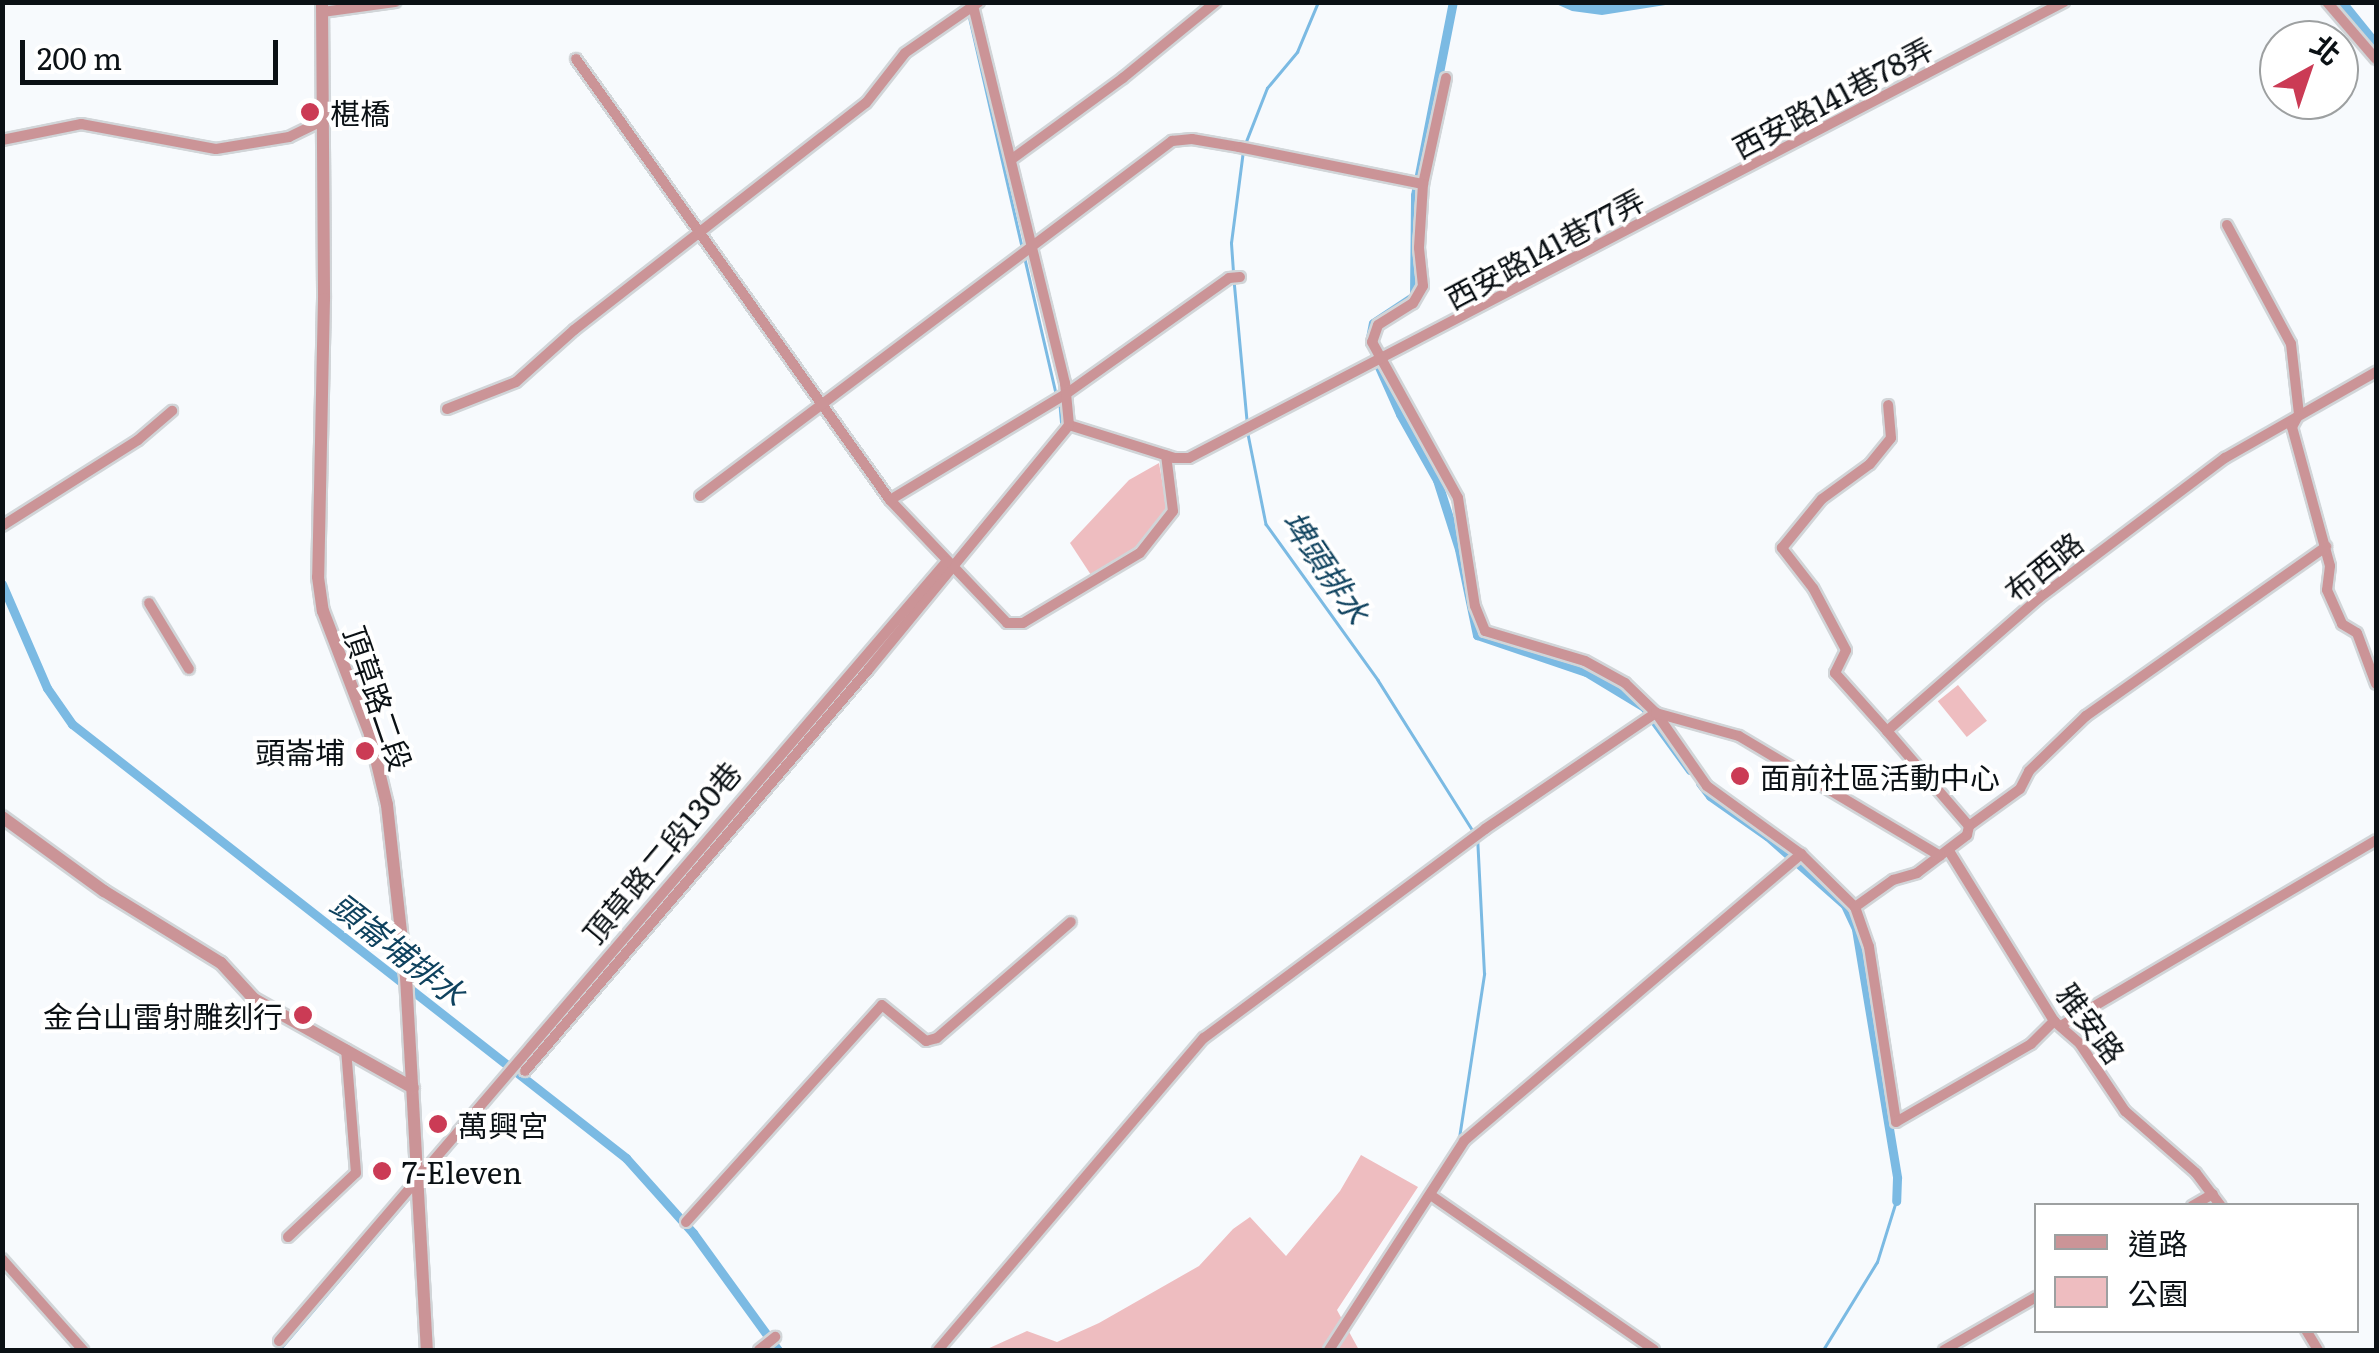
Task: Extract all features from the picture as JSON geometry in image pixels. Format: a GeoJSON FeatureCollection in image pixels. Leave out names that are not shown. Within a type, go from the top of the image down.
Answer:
{"type":"FeatureCollection","features":[{"type":"Feature","properties":{"kind":"street"},"geometry":{"type":"LineString","coordinates":[[322,7],[395,2]]}},
{"type":"Feature","properties":{"kind":"street"},"geometry":{"type":"LineString","coordinates":[[1012,159],[1124,78],[1216,2]]}},
{"type":"Feature","properties":{"kind":"street","name":"西安路141巷78弄"},"geometry":{"type":"LineString","coordinates":[[1729,180],[2064,2]]}},
{"type":"Feature","properties":{"kind":"street"},"geometry":{"type":"LineString","coordinates":[[2327,2],[2376,60]]}},
{"type":"Feature","properties":{"kind":"street"},"geometry":{"type":"LineString","coordinates":[[447,409],[516,382],[574,330],[866,103],[905,53],[974,4],[1070,425],[525,1071]]}},
{"type":"Feature","properties":{"kind":"street","name":"頂草路二段"},"geometry":{"type":"LineString","coordinates":[[322,7],[318,577],[323,612],[370,734],[388,805],[413,1088],[428,1350]]}},
{"type":"Feature","properties":{"kind":"street"},"geometry":{"type":"LineString","coordinates":[[576,59],[696,233],[890,500],[1008,623],[1023,624],[1140,553],[1173,511],[1166,455],[1070,425]]}},
{"type":"Feature","properties":{"kind":"street"},"geometry":{"type":"LineString","coordinates":[[1446,78],[1419,183],[1423,286],[1413,304],[1375,330],[1372,342],[1458,498],[1475,606],[1486,631],[1586,661],[1624,683],[1656,712],[1707,786],[1801,854],[1855,907],[1869,947],[1896,1122],[2031,1044],[2059,1022],[2376,840]]}},
{"type":"Feature","properties":{"kind":"street"},"geometry":{"type":"LineString","coordinates":[[2,140],[81,124],[216,149],[288,137],[322,122]]}},
{"type":"Feature","properties":{"kind":"street"},"geometry":{"type":"LineString","coordinates":[[700,496],[1172,141],[1192,139],[1242,147],[1419,183]]}},
{"type":"Feature","properties":{"kind":"street","name":"西安路141巷77弄"},"geometry":{"type":"LineString","coordinates":[[1166,455],[1189,458],[1729,180]]}},
{"type":"Feature","properties":{"kind":"street"},"geometry":{"type":"LineString","coordinates":[[2227,224],[2291,344],[2299,414],[2294,435],[2326,547],[2329,597],[2342,624],[2356,632],[2376,684]]}},
{"type":"Feature","properties":{"kind":"street"},"geometry":{"type":"LineString","coordinates":[[890,500],[1066,394],[1235,277]]}},
{"type":"Feature","properties":{"kind":"street","name":"布西路"},"geometry":{"type":"LineString","coordinates":[[1887,732],[2039,598],[2225,458],[2376,372]]}},
{"type":"Feature","properties":{"kind":"street"},"geometry":{"type":"LineString","coordinates":[[1855,907],[1968,836],[1968,826],[1835,672],[1846,650],[1813,588],[1782,548],[1822,499],[1870,464],[1891,438],[1888,405]]}},
{"type":"Feature","properties":{"kind":"street"},"geometry":{"type":"LineString","coordinates":[[2,526],[138,440],[172,411]]}},
{"type":"Feature","properties":{"kind":"street"},"geometry":{"type":"LineString","coordinates":[[1968,826],[2020,789],[2030,770],[2086,716],[2326,547]]}},
{"type":"Feature","properties":{"kind":"street","name":"頂草路二段130巷"},"geometry":{"type":"LineString","coordinates":[[279,1340],[950,564]]}},
{"type":"Feature","properties":{"kind":"street"},"geometry":{"type":"LineString","coordinates":[[149,603],[189,669]]}},
{"type":"Feature","properties":{"kind":"street"},"geometry":{"type":"LineString","coordinates":[[938,1350],[1204,1038],[1485,829],[1656,712]]}},
{"type":"Feature","properties":{"kind":"street","name":"雅安路"},"geometry":{"type":"LineString","coordinates":[[1656,712],[1739,736],[1944,854],[2125,1111],[2220,1203]]}},
{"type":"Feature","properties":{"kind":"street"},"geometry":{"type":"LineString","coordinates":[[2,817],[104,892],[221,963],[254,999],[413,1088]]}},
{"type":"Feature","properties":{"kind":"street"},"geometry":{"type":"LineString","coordinates":[[1329,1350],[1464,1141],[1801,854]]}},
{"type":"Feature","properties":{"kind":"street"},"geometry":{"type":"LineString","coordinates":[[686,1222],[882,1005],[926,1040],[936,1038],[1071,922]]}},
{"type":"Feature","properties":{"kind":"street"},"geometry":{"type":"LineString","coordinates":[[288,1237],[356,1173],[346,1049]]}},
{"type":"Feature","properties":{"kind":"street"},"geometry":{"type":"LineString","coordinates":[[2197,1203],[2213,1194]]}},
{"type":"Feature","properties":{"kind":"street"},"geometry":{"type":"LineString","coordinates":[[1432,1196],[1654,1350]]}},
{"type":"Feature","properties":{"kind":"street"},"geometry":{"type":"LineString","coordinates":[[2,1259],[83,1350]]}},
{"type":"Feature","properties":{"kind":"street"},"geometry":{"type":"LineString","coordinates":[[1944,1350],[2034,1298]]}},
{"type":"Feature","properties":{"kind":"green space"},"geometry":{"type":"Polygon","coordinates":[[[1159,463],[1168,515],[1146,543],[1093,578],[1070,543],[1129,480],[1159,463]]]}},
{"type":"Feature","properties":{"kind":"green space"},"geometry":{"type":"Polygon","coordinates":[[[1958,685],[1987,721],[1967,737],[1938,701],[1958,685]]]}},
{"type":"Feature","properties":{"kind":"green space"},"geometry":{"type":"Polygon","coordinates":[[[1361,1155],[1418,1187],[1337,1310],[1359,1350],[985,1350],[1027,1331],[1057,1342],[1099,1323],[1199,1266],[1233,1229],[1250,1217],[1286,1256],[1340,1191],[1361,1155]]]}},
{"type":"Feature","properties":{"kind":"water"},"geometry":{"type":"Polygon","coordinates":[[[1554,3],[1678,3],[1602,15],[1572,11],[1554,3]]]}},
{"type":"Feature","properties":{"kind":"waterway","name":"埤頭排水"},"geometry":{"type":"LineString","coordinates":[[1245,144],[1267,88],[1297,52],[1318,2]]}},
{"type":"Feature","properties":{"kind":"waterway"},"geometry":{"type":"LineString","coordinates":[[1369,343],[1373,323],[1414,296],[1415,195],[1453,2]]}},
{"type":"Feature","properties":{"kind":"waterway"},"geometry":{"type":"LineString","coordinates":[[2342,2],[2376,44]]}},
{"type":"Feature","properties":{"kind":"waterway"},"geometry":{"type":"LineString","coordinates":[[969,15],[1022,247]]}},
{"type":"Feature","properties":{"kind":"waterway","name":"埤頭排水"},"geometry":{"type":"LineString","coordinates":[[1233,272],[1231,243],[1243,151]]}},
{"type":"Feature","properties":{"kind":"waterway"},"geometry":{"type":"LineString","coordinates":[[1025,259],[1056,393]]}},
{"type":"Feature","properties":{"kind":"waterway","name":"埤頭排水"},"geometry":{"type":"LineString","coordinates":[[1234,280],[1247,421]]}},
{"type":"Feature","properties":{"kind":"waterway"},"geometry":{"type":"LineString","coordinates":[[1375,358],[1400,414],[1437,480],[1459,549],[1477,635],[1586,672],[1644,707],[1690,770]]}},
{"type":"Feature","properties":{"kind":"waterway"},"geometry":{"type":"LineString","coordinates":[[1060,405],[1062,427]]}},
{"type":"Feature","properties":{"kind":"waterway","name":"埤頭排水"},"geometry":{"type":"LineString","coordinates":[[1248,434],[1266,524],[1378,680],[1473,831]]}},
{"type":"Feature","properties":{"kind":"waterway"},"geometry":{"type":"LineString","coordinates":[[950,561],[965,544]]}},
{"type":"Feature","properties":{"kind":"waterway","name":"頭崙埔排水"},"geometry":{"type":"LineString","coordinates":[[2,584],[47,688],[72,724],[626,1158],[693,1233],[778,1350]]}},
{"type":"Feature","properties":{"kind":"waterway"},"geometry":{"type":"LineString","coordinates":[[1700,783],[1710,796],[1767,836],[1845,905],[1856,929],[1897,1178],[1896,1201]]}},
{"type":"Feature","properties":{"kind":"waterway","name":"埤頭排水"},"geometry":{"type":"LineString","coordinates":[[1459,1138],[1484,974],[1477,838]]}},
{"type":"Feature","properties":{"kind":"waterway"},"geometry":{"type":"LineString","coordinates":[[422,1182],[586,990]]}},
{"type":"Feature","properties":{"kind":"waterway"},"geometry":{"type":"LineString","coordinates":[[279,1350],[414,1192]]}},
{"type":"Feature","properties":{"kind":"waterway"},"geometry":{"type":"LineString","coordinates":[[1823,1350],[1877,1262],[1896,1201]]}},
{"type":"Feature","properties":{"kind":"place","name":"椹橋"},"geometry":{"type":"Point","coordinates":[310,112]}},
{"type":"Feature","properties":{"kind":"place","name":"頭崙埔"},"geometry":{"type":"Point","coordinates":[365,751]}},
{"type":"Feature","properties":{"kind":"place","name":"面前社區活動中心"},"geometry":{"type":"Point","coordinates":[1740,776]}},
{"type":"Feature","properties":{"kind":"place","name":"金台山雷射雕刻行"},"geometry":{"type":"Point","coordinates":[303,1015]}},
{"type":"Feature","properties":{"kind":"place","name":"萬興宮"},"geometry":{"type":"Point","coordinates":[438,1124]}},
{"type":"Feature","properties":{"kind":"place","name":"7-Eleven"},"geometry":{"type":"Point","coordinates":[382,1171]}}]}
